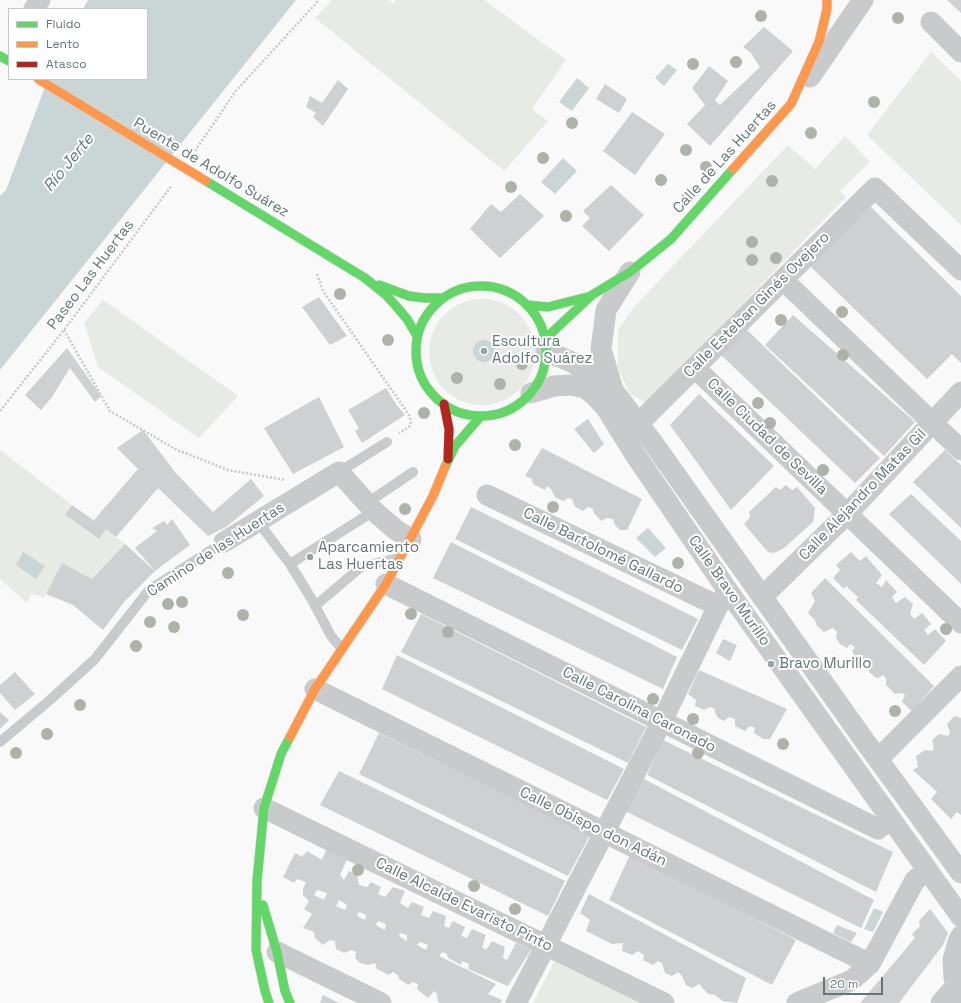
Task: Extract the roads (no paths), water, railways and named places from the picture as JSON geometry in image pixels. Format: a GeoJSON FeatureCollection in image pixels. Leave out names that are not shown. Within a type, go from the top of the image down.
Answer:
{"type":"FeatureCollection","features":[{"type":"Feature","properties":{"kind":"main road","name":"Calle de Las Huertas"},"geometry":{"type":"LineString","coordinates":[[592,295],[630,272],[671,239],[791,104],[819,42],[827,9],[827,0]]}},
{"type":"Feature","properties":{"kind":"main road","name":"Puente de Adolfo Suárez"},"geometry":{"type":"LineString","coordinates":[[40,80],[367,280]]}},
{"type":"Feature","properties":{"kind":"main road"},"geometry":{"type":"LineString","coordinates":[[367,280],[409,296],[443,298]]}},
{"type":"Feature","properties":{"kind":"main road"},"geometry":{"type":"LineString","coordinates":[[367,280],[396,306],[407,319],[417,336]]}},
{"type":"Feature","properties":{"kind":"main road"},"geometry":{"type":"LineString","coordinates":[[477,286],[496,288],[507,292],[527,305],[539,320],[546,345],[544,366],[539,380],[531,393],[517,405],[500,413],[481,416],[462,413],[444,404],[430,391],[420,374],[416,356],[417,336],[423,321],[432,308],[443,298],[460,290],[477,286]]}},
{"type":"Feature","properties":{"kind":"main road"},"geometry":{"type":"LineString","coordinates":[[527,305],[548,307],[592,295]]}},
{"type":"Feature","properties":{"kind":"main road"},"geometry":{"type":"LineString","coordinates":[[546,345],[592,295]]}},
{"type":"Feature","properties":{"kind":"main road"},"geometry":{"type":"LineString","coordinates":[[444,404],[449,429],[448,459]]}},
{"type":"Feature","properties":{"kind":"main road"},"geometry":{"type":"LineString","coordinates":[[269,999],[256,950],[256,881],[264,808],[281,754],[315,689],[386,584],[433,496],[455,446],[481,416]]}},
{"type":"Feature","properties":{"kind":"main road"},"geometry":{"type":"LineString","coordinates":[[256,881],[277,952],[285,991],[290,1003]]}},
{"type":"Feature","properties":{"kind":"street"},"geometry":{"type":"LineString","coordinates":[[791,104],[863,0]]}},
{"type":"Feature","properties":{"kind":"street"},"geometry":{"type":"LineString","coordinates":[[931,22],[961,52]]}},
{"type":"Feature","properties":{"kind":"street","name":"Calle Esteban Ginés Ovejero"},"geometry":{"type":"LineString","coordinates":[[639,423],[875,188],[961,270]]}},
{"type":"Feature","properties":{"kind":"street","name":"Calle Bravo Murillo"},"geometry":{"type":"LineString","coordinates":[[613,390],[601,349],[606,310],[630,272]]}},
{"type":"Feature","properties":{"kind":"street"},"geometry":{"type":"LineString","coordinates":[[783,280],[961,450]]}},
{"type":"Feature","properties":{"kind":"street","name":"Calle Bravo Murillo"},"geometry":{"type":"LineString","coordinates":[[546,345],[613,390],[639,423],[762,597],[961,873]]}},
{"type":"Feature","properties":{"kind":"street","name":"Calle Ciudad de Sevilla"},"geometry":{"type":"LineString","coordinates":[[695,368],[961,624]]}},
{"type":"Feature","properties":{"kind":"street","name":"Calle Bravo Murillo"},"geometry":{"type":"LineString","coordinates":[[531,393],[554,386],[570,385],[585,388],[606,408],[723,599],[890,818],[961,917]]}},
{"type":"Feature","properties":{"kind":"street","name":"Calle Alejandro Matas Gil"},"geometry":{"type":"LineString","coordinates":[[762,597],[847,514],[961,392]]}},
{"type":"Feature","properties":{"kind":"street"},"geometry":{"type":"LineString","coordinates":[[339,472],[370,507],[396,530],[411,539]]}},
{"type":"Feature","properties":{"kind":"street","name":"Camino de las Huertas"},"geometry":{"type":"LineString","coordinates":[[224,542],[339,472]]}},
{"type":"Feature","properties":{"kind":"street","name":"Calle Bartolomé Gallardo"},"geometry":{"type":"LineString","coordinates":[[487,495],[723,599]]}},
{"type":"Feature","properties":{"kind":"street","name":"Calle Carolina Caronado"},"geometry":{"type":"LineString","coordinates":[[386,584],[878,829],[890,818]]}},
{"type":"Feature","properties":{"kind":"street"},"geometry":{"type":"LineString","coordinates":[[516,1003],[662,721],[723,599]]}},
{"type":"Feature","properties":{"kind":"street"},"geometry":{"type":"LineString","coordinates":[[878,759],[961,676]]}},
{"type":"Feature","properties":{"kind":"street","name":"Calle Obispo don Adán"},"geometry":{"type":"LineString","coordinates":[[315,689],[870,964]]}},
{"type":"Feature","properties":{"kind":"street","name":"Calle Alcalde Evaristo Pinto"},"geometry":{"type":"LineString","coordinates":[[264,808],[664,1003]]}},
{"type":"Feature","properties":{"kind":"street"},"geometry":{"type":"LineString","coordinates":[[797,1003],[852,980],[870,964],[915,880],[928,871]]}},
{"type":"Feature","properties":{"kind":"street"},"geometry":{"type":"LineString","coordinates":[[941,1003],[958,992],[954,978],[953,960],[961,936]]}},
{"type":"Feature","properties":{"kind":"street"},"geometry":{"type":"LineString","coordinates":[[277,952],[381,1003]]}},
{"type":"Feature","properties":{"kind":"lane"},"geometry":{"type":"LineString","coordinates":[[339,472],[387,442]]}},
{"type":"Feature","properties":{"kind":"lane"},"geometry":{"type":"LineString","coordinates":[[290,564],[370,507],[413,472]]}},
{"type":"Feature","properties":{"kind":"lane"},"geometry":{"type":"LineString","coordinates":[[258,522],[290,564],[331,636],[342,650]]}},
{"type":"Feature","properties":{"kind":"lane","name":"Camino de las Huertas"},"geometry":{"type":"LineString","coordinates":[[0,742],[50,700],[95,659],[149,590],[224,542]]}},
{"type":"Feature","properties":{"kind":"lane"},"geometry":{"type":"LineString","coordinates":[[315,606],[361,567],[400,558]]}},
{"type":"Feature","properties":{"kind":"water","name":"Río Jerte"},"geometry":{"type":"Polygon","coordinates":[[[88,0],[296,0],[0,370],[0,196],[6,190],[48,80],[148,80],[148,8],[84,8],[88,0]]]}},
{"type":"Feature","properties":{"kind":"water"},"geometry":{"type":"Polygon","coordinates":[[[668,64],[677,70],[664,86],[655,78],[668,64]]]}},
{"type":"Feature","properties":{"kind":"water"},"geometry":{"type":"Polygon","coordinates":[[[577,78],[589,88],[572,111],[559,102],[577,78]]]}},
{"type":"Feature","properties":{"kind":"water"},"geometry":{"type":"Polygon","coordinates":[[[563,158],[577,171],[555,194],[541,182],[563,158]]]}},
{"type":"Feature","properties":{"kind":"water"},"geometry":{"type":"Polygon","coordinates":[[[484,340],[492,343],[495,351],[492,359],[484,362],[476,359],[473,351],[476,343],[484,340]]]}},
{"type":"Feature","properties":{"kind":"water"},"geometry":{"type":"Polygon","coordinates":[[[648,528],[666,548],[655,557],[636,538],[648,528]]]}},
{"type":"Feature","properties":{"kind":"water"},"geometry":{"type":"Polygon","coordinates":[[[23,552],[45,566],[36,579],[16,565],[23,552]]]}},
{"type":"Feature","properties":{"kind":"water"},"geometry":{"type":"Polygon","coordinates":[[[874,908],[883,912],[873,932],[864,929],[874,908]]]}},
{"type":"Feature","properties":{"kind":"place","name":"Escultura Adolfo Suárez"},"geometry":{"type":"Point","coordinates":[484,351]}},
{"type":"Feature","properties":{"kind":"place","name":"Aparcamiento Las Huertas"},"geometry":{"type":"Point","coordinates":[310,557]}},
{"type":"Feature","properties":{"kind":"place","name":"Bravo Murillo"},"geometry":{"type":"Point","coordinates":[771,664]}}]}
